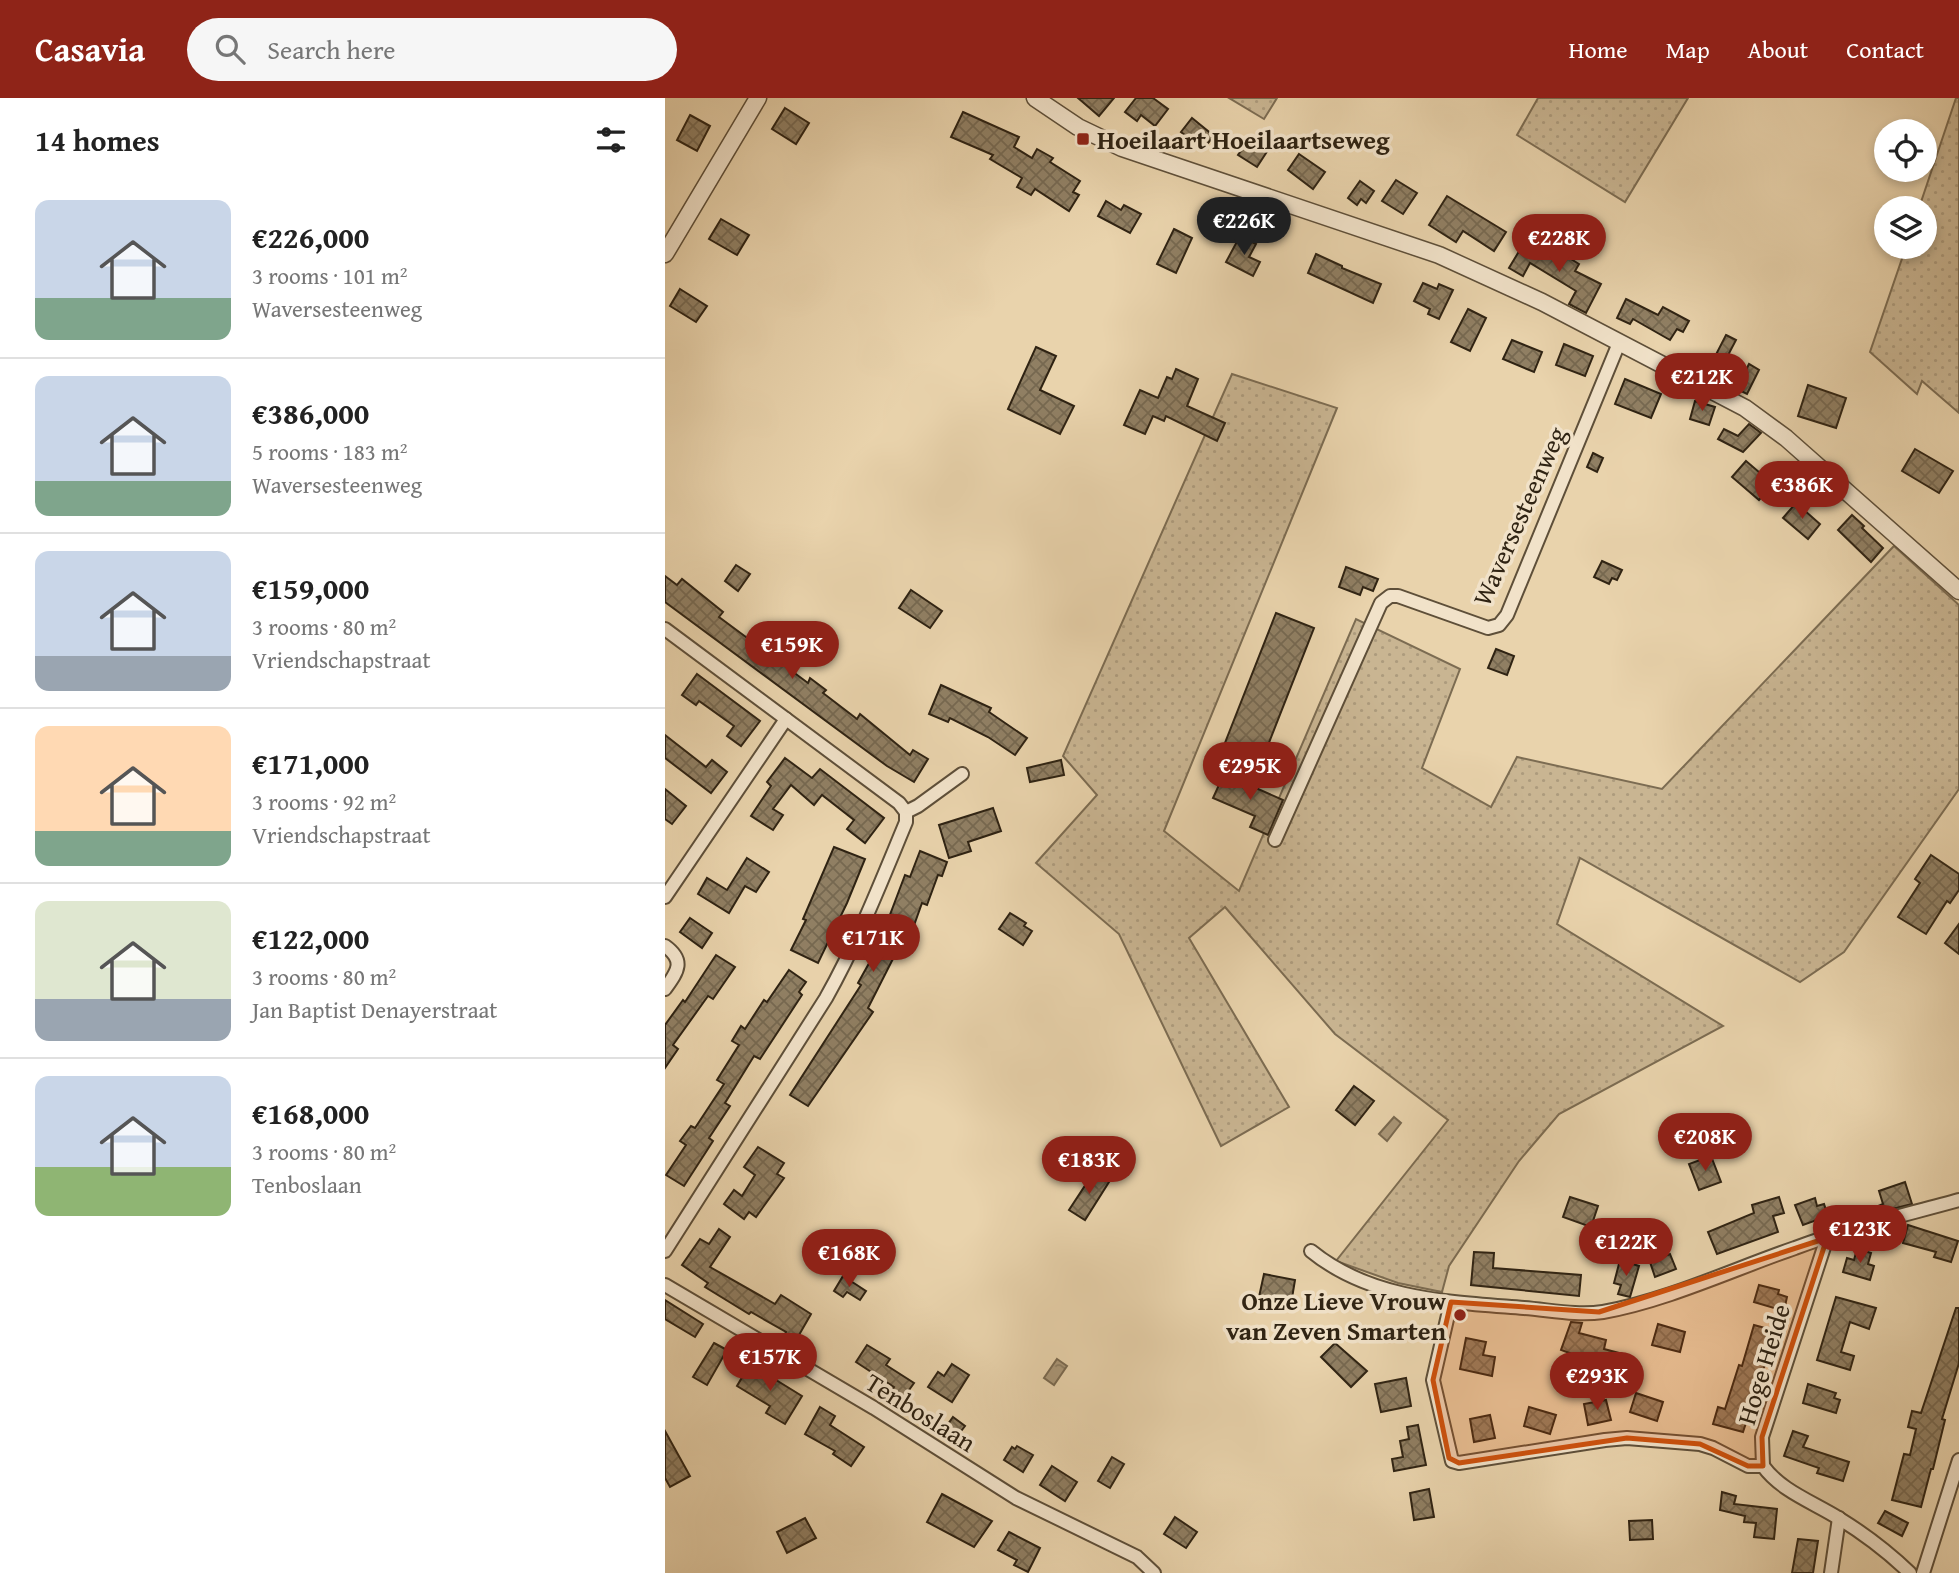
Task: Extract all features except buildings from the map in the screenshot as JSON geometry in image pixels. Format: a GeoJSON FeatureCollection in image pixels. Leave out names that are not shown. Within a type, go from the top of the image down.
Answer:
{"type":"FeatureCollection","features":[{"type":"Feature","properties":{"kind":"street"},"geometry":{"type":"LineString","coordinates":[[665,254],[758,98]]}},
{"type":"Feature","properties":{"kind":"street"},"geometry":{"type":"LineString","coordinates":[[1035,98],[1078,127],[1109,142],[1439,255],[1542,302],[1745,408],[1766,422],[1959,591]]}},
{"type":"Feature","properties":{"kind":"street","name":"Waversesteenweg"},"geometry":{"type":"LineString","coordinates":[[1275,840],[1381,603],[1390,596],[1398,596],[1488,628],[1499,625],[1507,615],[1619,343]]}},
{"type":"Feature","properties":{"kind":"street"},"geometry":{"type":"LineString","coordinates":[[665,629],[899,803],[906,812],[906,822],[847,961],[665,1251]]}},
{"type":"Feature","properties":{"kind":"street"},"geometry":{"type":"LineString","coordinates":[[665,897],[786,719]]}},
{"type":"Feature","properties":{"kind":"street"},"geometry":{"type":"LineString","coordinates":[[906,812],[962,774]]}},
{"type":"Feature","properties":{"kind":"street"},"geometry":{"type":"LineString","coordinates":[[665,946],[673,952],[678,964],[677,972],[665,989]]}},
{"type":"Feature","properties":{"kind":"street"},"geometry":{"type":"LineString","coordinates":[[1311,1251],[1333,1266],[1376,1286],[1402,1294],[1451,1302],[1574,1313],[1599,1312],[1655,1298],[1827,1238],[1959,1200]]}},
{"type":"Feature","properties":{"kind":"street","name":"Hoge Heide"},"geometry":{"type":"LineString","coordinates":[[1763,1466],[1762,1437],[1827,1238]]}},
{"type":"Feature","properties":{"kind":"street","name":"Tenboslaan"},"geometry":{"type":"LineString","coordinates":[[665,1285],[874,1408],[1016,1498],[1137,1557],[1154,1573]]}},
{"type":"Feature","properties":{"kind":"street"},"geometry":{"type":"LineString","coordinates":[[1451,1302],[1433,1380],[1452,1461],[1459,1463],[1627,1438],[1700,1444],[1748,1466],[1763,1466],[1781,1485],[1882,1546],[1910,1573]]}},
{"type":"Feature","properties":{"kind":"street"},"geometry":{"type":"LineString","coordinates":[[1923,1573],[1959,1460]]}},
{"type":"Feature","properties":{"kind":"street"},"geometry":{"type":"LineString","coordinates":[[1831,1573],[1839,1518]]}},
{"type":"Feature","properties":{"kind":"highlighted area"},"geometry":{"type":"Polygon","coordinates":[[[1827,1238],[1762,1437],[1763,1466],[1748,1466],[1700,1444],[1627,1438],[1459,1463],[1449,1458],[1433,1380],[1451,1302],[1599,1312],[1827,1238]]]}},
{"type":"Feature","properties":{"kind":"shaded area"},"geometry":{"type":"Polygon","coordinates":[[[1229,98],[1277,98],[1264,119],[1229,98]]]}},
{"type":"Feature","properties":{"kind":"shaded area"},"geometry":{"type":"Polygon","coordinates":[[[1538,98],[1688,98],[1625,202],[1517,135],[1538,98]]]}},
{"type":"Feature","properties":{"kind":"shaded area"},"geometry":{"type":"Polygon","coordinates":[[[1956,98],[1959,98],[1959,413],[1922,381],[1917,394],[1870,352],[1902,259],[1937,259],[1937,196],[1923,196],[1928,182],[1937,182],[1937,154],[1956,98]]]}},
{"type":"Feature","properties":{"kind":"shaded area"},"geometry":{"type":"Polygon","coordinates":[[[1232,374],[1337,408],[1164,831],[1239,891],[1356,619],[1460,669],[1422,768],[1491,807],[1517,757],[1662,789],[1894,546],[1959,605],[1959,789],[1844,952],[1800,982],[1580,858],[1557,924],[1723,1026],[1559,1114],[1519,1161],[1449,1266],[1442,1292],[1398,1283],[1336,1261],[1448,1120],[1335,1034],[1225,907],[1189,938],[1289,1107],[1221,1146],[1119,934],[1036,863],[1097,795],[1063,756],[1232,374]]]}},
{"type":"Feature","properties":{"kind":"water"},"geometry":{"type":"Polygon","coordinates":[[[1394,1117],[1401,1123],[1387,1141],[1379,1134],[1394,1117]]]}},
{"type":"Feature","properties":{"kind":"water"},"geometry":{"type":"Polygon","coordinates":[[[1057,1359],[1067,1366],[1054,1385],[1044,1378],[1057,1359]]]}},
{"type":"Feature","properties":{"kind":"place","name":"Hoeilaart Hoeilaartseweg"},"geometry":{"type":"Point","coordinates":[1083,139]}},
{"type":"Feature","properties":{"kind":"place","name":"Onze Lieve Vrouw van Zeven Smarten"},"geometry":{"type":"Point","coordinates":[1460,1315]}}]}
